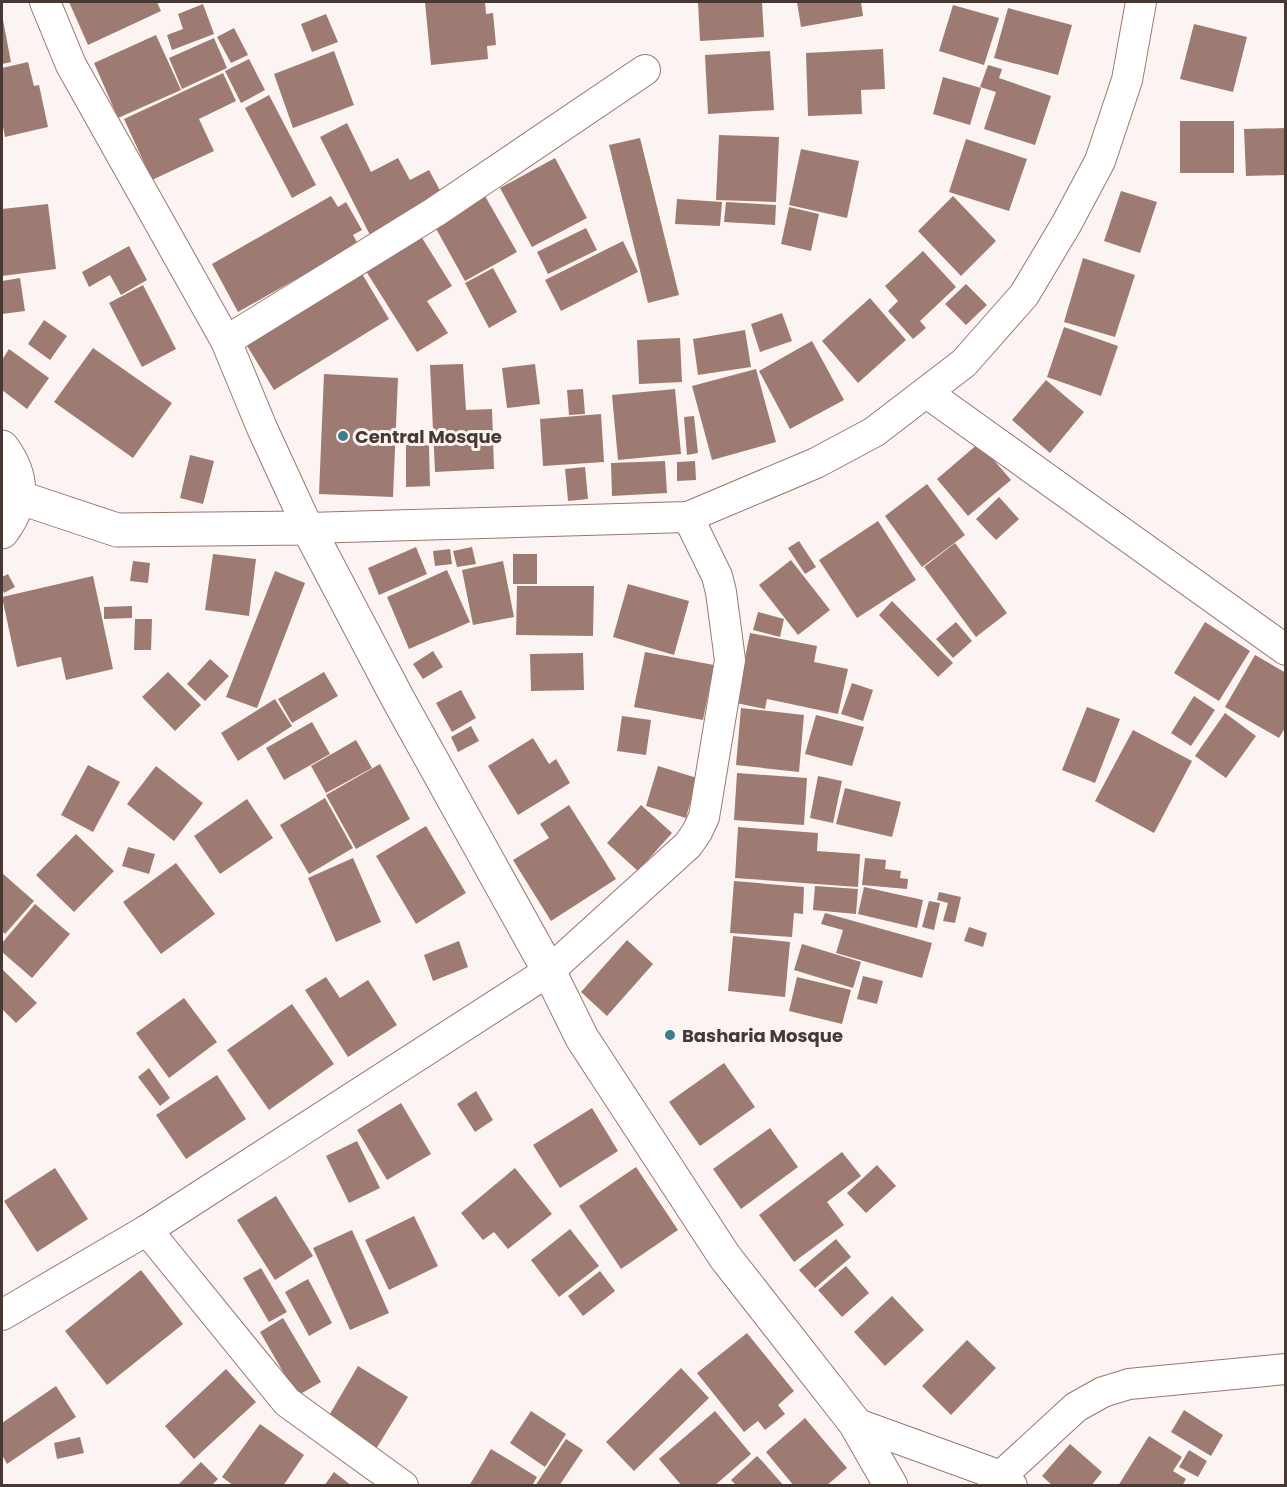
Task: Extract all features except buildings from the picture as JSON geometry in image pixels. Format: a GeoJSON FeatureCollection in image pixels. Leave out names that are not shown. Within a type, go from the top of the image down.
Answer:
{"type":"FeatureCollection","features":[{"type":"Feature","properties":{"kind":"street"},"geometry":{"type":"LineString","coordinates":[[45,2],[71,65],[226,341],[262,428],[308,528],[398,699],[549,971],[582,1038],[725,1257],[855,1423],[891,1485]]}},
{"type":"Feature","properties":{"kind":"street"},"geometry":{"type":"LineString","coordinates":[[18,497],[117,530],[308,528],[688,517],[816,463],[874,432],[927,393],[964,363],[1024,295],[1067,223],[1100,161],[1127,80],[1141,2]]}},
{"type":"Feature","properties":{"kind":"street"},"geometry":{"type":"LineString","coordinates":[[226,341],[435,212],[645,70]]}},
{"type":"Feature","properties":{"kind":"street"},"geometry":{"type":"LineString","coordinates":[[927,393],[1286,650]]}},
{"type":"Feature","properties":{"kind":"street"},"geometry":{"type":"LineString","coordinates":[[2,447],[10,458],[18,477],[18,497],[12,518],[2,532]]}},
{"type":"Feature","properties":{"kind":"street"},"geometry":{"type":"LineString","coordinates":[[2,1315],[147,1230],[549,971],[688,845],[704,817],[730,660],[717,576],[688,517]]}},
{"type":"Feature","properties":{"kind":"street"},"geometry":{"type":"LineString","coordinates":[[147,1230],[287,1402],[403,1485]]}},
{"type":"Feature","properties":{"kind":"street"},"geometry":{"type":"LineString","coordinates":[[855,1423],[1006,1481],[1076,1407],[1103,1392],[1130,1384],[1286,1369]]}},
{"type":"Feature","properties":{"kind":"place","name":"Central Mosque"},"geometry":{"type":"Point","coordinates":[343,436]}},
{"type":"Feature","properties":{"kind":"place","name":"Basharia Mosque"},"geometry":{"type":"Point","coordinates":[670,1035]}}]}
